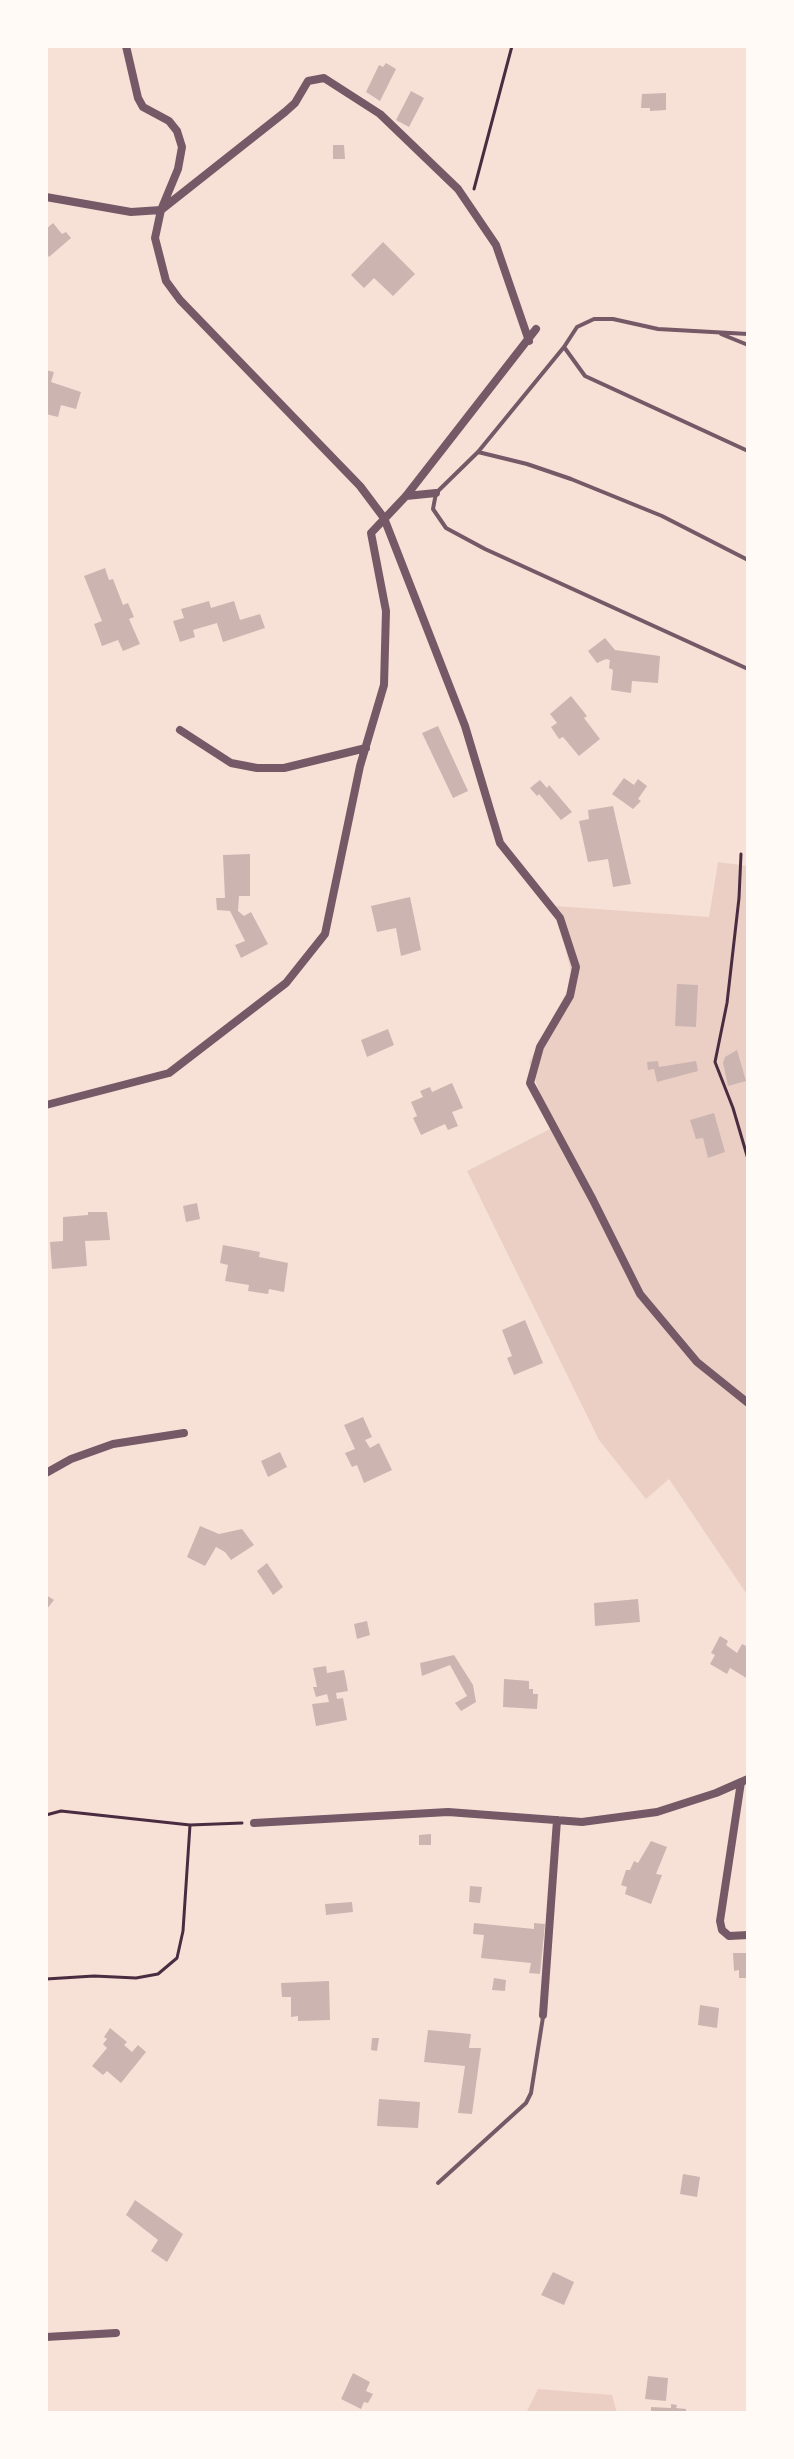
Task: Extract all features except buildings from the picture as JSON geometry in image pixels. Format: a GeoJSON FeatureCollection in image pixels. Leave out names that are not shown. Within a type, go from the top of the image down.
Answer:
{"type":"FeatureCollection","features":[{"type":"Feature","properties":{"kind":"street"},"geometry":{"type":"LineString","coordinates":[[126,46],[131,79],[138,98],[143,107],[169,121],[177,131],[182,147],[178,169],[161,210],[155,238],[166,281],[180,300],[352,478],[384,518],[465,726],[500,843],[560,918],[576,967],[570,996],[540,1047],[530,1083],[640,1294],[697,1362],[748,1403]]}},
{"type":"Feature","properties":{"kind":"street"},"geometry":{"type":"LineString","coordinates":[[46,197],[131,212],[161,210],[285,112],[295,103],[308,81],[324,78],[380,114],[470,204],[496,245],[529,341]]}},
{"type":"Feature","properties":{"kind":"street"},"geometry":{"type":"LineString","coordinates":[[46,1105],[169,1073],[286,983],[325,934],[366,748],[384,685],[386,611],[371,533],[406,496],[536,329]]}},
{"type":"Feature","properties":{"kind":"street"},"geometry":{"type":"LineString","coordinates":[[406,496],[436,493]]}},
{"type":"Feature","properties":{"kind":"street"},"geometry":{"type":"LineString","coordinates":[[180,730],[231,763],[257,768],[284,768],[366,748]]}},
{"type":"Feature","properties":{"kind":"street"},"geometry":{"type":"LineString","coordinates":[[46,1473],[71,1459],[113,1444],[184,1433]]}},
{"type":"Feature","properties":{"kind":"street"},"geometry":{"type":"LineString","coordinates":[[254,1823],[448,1812],[582,1822],[657,1812],[744,1781]]}},
{"type":"Feature","properties":{"kind":"street"},"geometry":{"type":"LineString","coordinates":[[744,1781],[720,1921],[722,1930],[729,1936],[748,1935]]}},
{"type":"Feature","properties":{"kind":"street"},"geometry":{"type":"LineString","coordinates":[[543,2015],[557,1820]]}},
{"type":"Feature","properties":{"kind":"street"},"geometry":{"type":"LineString","coordinates":[[46,2337],[116,2333]]}},
{"type":"Feature","properties":{"kind":"lane"},"geometry":{"type":"LineString","coordinates":[[748,334],[658,329],[613,319],[594,319],[577,327],[478,452],[436,493],[433,509],[446,528],[485,549],[748,669]]}},
{"type":"Feature","properties":{"kind":"lane"},"geometry":{"type":"LineString","coordinates":[[715,332],[748,345]]}},
{"type":"Feature","properties":{"kind":"lane"},"geometry":{"type":"LineString","coordinates":[[564,347],[585,376],[748,451]]}},
{"type":"Feature","properties":{"kind":"lane"},"geometry":{"type":"LineString","coordinates":[[478,452],[571,479],[662,516],[748,560]]}},
{"type":"Feature","properties":{"kind":"lane"},"geometry":{"type":"LineString","coordinates":[[438,2183],[526,2103],[531,2093],[543,2015]]}},
{"type":"Feature","properties":{"kind":"path"},"geometry":{"type":"LineString","coordinates":[[470,204],[512,46]]}},
{"type":"Feature","properties":{"kind":"path"},"geometry":{"type":"LineString","coordinates":[[741,854],[727,1003],[715,1062],[748,1159]]}},
{"type":"Feature","properties":{"kind":"path"},"geometry":{"type":"LineString","coordinates":[[46,1815],[61,1811],[190,1825],[254,1823]]}},
{"type":"Feature","properties":{"kind":"path"},"geometry":{"type":"LineString","coordinates":[[46,1979],[94,1976],[136,1978],[158,1974],[177,1958],[183,1931],[190,1825]]}},
{"type":"Feature","properties":{"kind":"shaded area"},"geometry":{"type":"Polygon","coordinates":[[[718,862],[748,866],[748,1596],[669,1479],[646,1499],[599,1440],[467,1171],[552,1128],[529,1062],[573,980],[555,906],[709,917],[718,862]]]}},
{"type":"Feature","properties":{"kind":"shaded area"},"geometry":{"type":"Polygon","coordinates":[[[538,2389],[612,2395],[617,2413],[526,2413],[538,2389]]]}}]}
